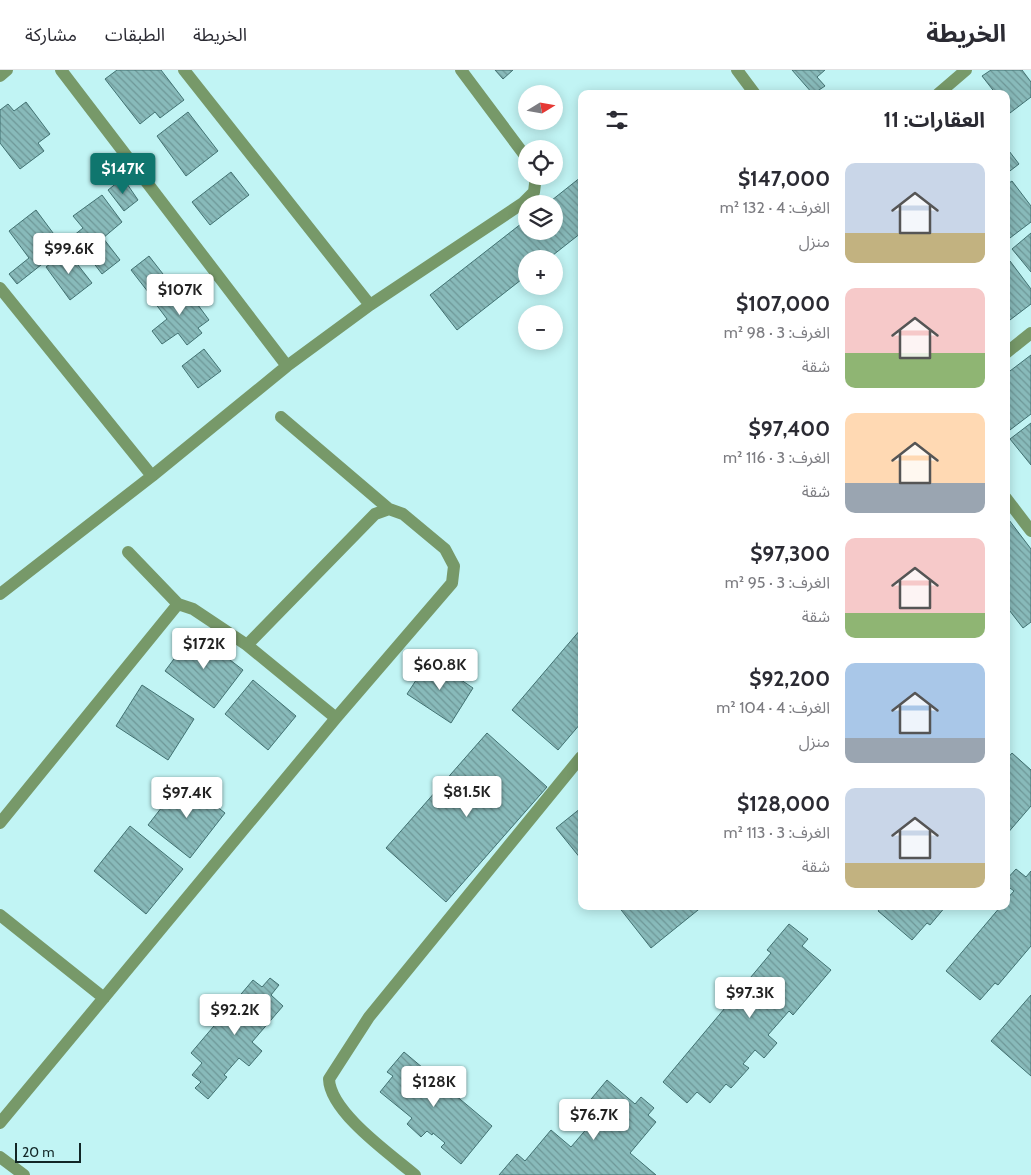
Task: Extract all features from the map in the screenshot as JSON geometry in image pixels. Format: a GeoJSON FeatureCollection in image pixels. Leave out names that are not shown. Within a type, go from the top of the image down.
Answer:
{"type":"FeatureCollection","features":[{"type":"Feature","properties":{"kind":"street"},"geometry":{"type":"LineString","coordinates":[[0,76],[7,70]]}},
{"type":"Feature","properties":{"kind":"street"},"geometry":{"type":"LineString","coordinates":[[61,70],[287,366]]}},
{"type":"Feature","properties":{"kind":"street"},"geometry":{"type":"LineString","coordinates":[[184,70],[370,306]]}},
{"type":"Feature","properties":{"kind":"street"},"geometry":{"type":"LineString","coordinates":[[461,70],[518,146]]}},
{"type":"Feature","properties":{"kind":"street"},"geometry":{"type":"LineString","coordinates":[[737,70],[752,90]]}},
{"type":"Feature","properties":{"kind":"street"},"geometry":{"type":"LineString","coordinates":[[942,90],[963,71]]}},
{"type":"Feature","properties":{"kind":"street"},"geometry":{"type":"LineString","coordinates":[[0,594],[152,476],[287,366],[370,306],[523,203],[534,192],[535,185]]}},
{"type":"Feature","properties":{"kind":"street"},"geometry":{"type":"LineString","coordinates":[[0,288],[152,476]]}},
{"type":"Feature","properties":{"kind":"street"},"geometry":{"type":"LineString","coordinates":[[1010,350],[1031,333]]}},
{"type":"Feature","properties":{"kind":"street"},"geometry":{"type":"LineString","coordinates":[[0,1123],[336,718],[452,583],[454,566],[445,549],[403,514],[389,509],[281,417]]}},
{"type":"Feature","properties":{"kind":"street"},"geometry":{"type":"LineString","coordinates":[[1010,503],[1031,532]]}},
{"type":"Feature","properties":{"kind":"street"},"geometry":{"type":"LineString","coordinates":[[247,645],[375,514],[389,509]]}},
{"type":"Feature","properties":{"kind":"street"},"geometry":{"type":"LineString","coordinates":[[128,552],[178,604],[193,610],[247,645],[336,718]]}},
{"type":"Feature","properties":{"kind":"street"},"geometry":{"type":"LineString","coordinates":[[0,823],[178,604]]}},
{"type":"Feature","properties":{"kind":"street"},"geometry":{"type":"LineString","coordinates":[[415,1175],[350,1118],[332,1096],[329,1079],[369,1017],[578,761]]}},
{"type":"Feature","properties":{"kind":"street"},"geometry":{"type":"LineString","coordinates":[[0,915],[104,998]]}},
{"type":"Feature","properties":{"kind":"street"},"geometry":{"type":"LineString","coordinates":[[0,1157],[24,1175]]}},
{"type":"Feature","properties":{"kind":"building"},"geometry":{"type":"Polygon","coordinates":[[[117,70],[161,70],[184,100],[160,118],[155,112],[140,124],[105,79],[117,70]]]}},
{"type":"Feature","properties":{"kind":"building"},"geometry":{"type":"Polygon","coordinates":[[[495,70],[513,70],[503,79],[495,70]]]}},
{"type":"Feature","properties":{"kind":"building"},"geometry":{"type":"Polygon","coordinates":[[[792,70],[825,70],[817,77],[825,86],[819,90],[810,90],[792,70]]]}},
{"type":"Feature","properties":{"kind":"building"},"geometry":{"type":"Polygon","coordinates":[[[991,70],[1022,70],[1031,82],[1031,97],[1010,113],[1010,90],[993,90],[982,76],[991,70]]]}},
{"type":"Feature","properties":{"kind":"building"},"geometry":{"type":"Polygon","coordinates":[[[26,102],[50,134],[38,143],[44,151],[20,169],[0,143],[0,110],[8,104],[14,111],[26,102]]]}},
{"type":"Feature","properties":{"kind":"building"},"geometry":{"type":"Polygon","coordinates":[[[188,112],[218,151],[186,176],[157,136],[188,112]]]}},
{"type":"Feature","properties":{"kind":"building"},"geometry":{"type":"Polygon","coordinates":[[[1010,152],[1019,164],[1010,171],[1010,152]]]}},
{"type":"Feature","properties":{"kind":"building"},"geometry":{"type":"Polygon","coordinates":[[[231,172],[249,195],[210,225],[192,202],[231,172]]]}},
{"type":"Feature","properties":{"kind":"building"},"geometry":{"type":"Polygon","coordinates":[[[123,178],[138,200],[124,211],[108,190],[123,178]]]}},
{"type":"Feature","properties":{"kind":"building"},"geometry":{"type":"Polygon","coordinates":[[[578,179],[578,235],[559,250],[518,250],[518,282],[457,330],[430,295],[518,226],[518,240],[563,240],[563,195],[558,195],[578,179]]]}},
{"type":"Feature","properties":{"kind":"building"},"geometry":{"type":"Polygon","coordinates":[[[1012,181],[1031,206],[1031,222],[1010,238],[1010,182],[1012,181]]]}},
{"type":"Feature","properties":{"kind":"building"},"geometry":{"type":"Polygon","coordinates":[[[102,195],[122,222],[103,238],[120,260],[102,274],[73,236],[83,228],[73,216],[102,195]]]}},
{"type":"Feature","properties":{"kind":"building"},"geometry":{"type":"Polygon","coordinates":[[[36,210],[59,241],[41,255],[46,261],[17,284],[9,274],[29,258],[9,231],[36,210]]]}},
{"type":"Feature","properties":{"kind":"building"},"geometry":{"type":"Polygon","coordinates":[[[1031,233],[1031,272],[1012,249],[1031,233]]]}},
{"type":"Feature","properties":{"kind":"building"},"geometry":{"type":"Polygon","coordinates":[[[67,251],[92,283],[70,300],[46,267],[67,251]]]}},
{"type":"Feature","properties":{"kind":"building"},"geometry":{"type":"Polygon","coordinates":[[[149,256],[170,283],[152,297],[131,270],[149,256]]]}},
{"type":"Feature","properties":{"kind":"building"},"geometry":{"type":"Polygon","coordinates":[[[1010,261],[1031,289],[1031,304],[1010,320],[1010,261]]]}},
{"type":"Feature","properties":{"kind":"building"},"geometry":{"type":"Polygon","coordinates":[[[181,282],[209,320],[198,328],[202,333],[187,345],[178,333],[162,344],[152,331],[167,319],[155,303],[181,282]]]}},
{"type":"Feature","properties":{"kind":"building"},"geometry":{"type":"Polygon","coordinates":[[[204,349],[221,371],[198,388],[182,366],[204,349]]]}},
{"type":"Feature","properties":{"kind":"building"},"geometry":{"type":"Polygon","coordinates":[[[1031,355],[1031,414],[1010,430],[1010,371],[1031,355]]]}},
{"type":"Feature","properties":{"kind":"building"},"geometry":{"type":"Polygon","coordinates":[[[1031,423],[1031,465],[1010,439],[1031,423]]]}},
{"type":"Feature","properties":{"kind":"building"},"geometry":{"type":"Polygon","coordinates":[[[1010,521],[1031,549],[1031,622],[1023,628],[1010,611],[1010,521]]]}},
{"type":"Feature","properties":{"kind":"building"},"geometry":{"type":"Polygon","coordinates":[[[194,632],[243,670],[214,708],[165,671],[194,632]]]}},
{"type":"Feature","properties":{"kind":"building"},"geometry":{"type":"Polygon","coordinates":[[[578,633],[578,727],[558,750],[512,710],[578,633]]]}},
{"type":"Feature","properties":{"kind":"building"},"geometry":{"type":"Polygon","coordinates":[[[430,659],[473,688],[451,723],[407,694],[430,659]]]}},
{"type":"Feature","properties":{"kind":"building"},"geometry":{"type":"Polygon","coordinates":[[[253,680],[296,716],[268,750],[225,714],[253,680]]]}},
{"type":"Feature","properties":{"kind":"building"},"geometry":{"type":"Polygon","coordinates":[[[142,685],[194,719],[168,760],[116,726],[142,685]]]}},
{"type":"Feature","properties":{"kind":"building"},"geometry":{"type":"Polygon","coordinates":[[[487,733],[547,787],[446,902],[386,848],[487,733]]]}},
{"type":"Feature","properties":{"kind":"building"},"geometry":{"type":"Polygon","coordinates":[[[1012,753],[1031,770],[1031,806],[1010,830],[1010,755],[1012,753]]]}},
{"type":"Feature","properties":{"kind":"building"},"geometry":{"type":"Polygon","coordinates":[[[183,780],[225,813],[190,858],[148,825],[183,780]]]}},
{"type":"Feature","properties":{"kind":"building"},"geometry":{"type":"Polygon","coordinates":[[[578,810],[578,855],[556,828],[578,810]]]}},
{"type":"Feature","properties":{"kind":"building"},"geometry":{"type":"Polygon","coordinates":[[[130,826],[183,869],[146,914],[94,871],[130,826]]]}},
{"type":"Feature","properties":{"kind":"building"},"geometry":{"type":"Polygon","coordinates":[[[1016,869],[1026,877],[1031,871],[1031,946],[998,985],[995,983],[980,1000],[946,971],[998,910],[1010,910],[1010,896],[1014,891],[1010,888],[1010,876],[1016,869]]]}},
{"type":"Feature","properties":{"kind":"building"},"geometry":{"type":"Polygon","coordinates":[[[621,910],[698,910],[651,948],[621,910]]]}},
{"type":"Feature","properties":{"kind":"building"},"geometry":{"type":"Polygon","coordinates":[[[943,910],[930,925],[927,923],[912,940],[878,911],[943,910]]]}},
{"type":"Feature","properties":{"kind":"building"},"geometry":{"type":"Polygon","coordinates":[[[789,924],[808,939],[802,946],[831,970],[793,1015],[789,1011],[768,1035],[777,1043],[764,1058],[755,1050],[743,1064],[749,1068],[731,1088],[726,1084],[710,1103],[697,1092],[687,1103],[663,1082],[771,953],[767,950],[789,924]]]}},
{"type":"Feature","properties":{"kind":"building"},"geometry":{"type":"Polygon","coordinates":[[[270,978],[279,985],[271,995],[283,1006],[252,1042],[262,1051],[249,1066],[239,1058],[224,1075],[227,1077],[208,1099],[195,1088],[201,1082],[192,1075],[202,1063],[191,1053],[253,980],[262,987],[270,978]]]}},
{"type":"Feature","properties":{"kind":"building"},"geometry":{"type":"Polygon","coordinates":[[[1031,995],[1031,1076],[991,1041],[1031,995]]]}},
{"type":"Feature","properties":{"kind":"building"},"geometry":{"type":"Polygon","coordinates":[[[404,1052],[492,1126],[461,1164],[441,1147],[445,1143],[433,1133],[432,1135],[427,1131],[421,1137],[407,1124],[412,1118],[380,1092],[393,1076],[387,1072],[404,1052]]]}},
{"type":"Feature","properties":{"kind":"building"},"geometry":{"type":"Polygon","coordinates":[[[607,1080],[635,1104],[641,1097],[654,1108],[648,1115],[656,1122],[630,1153],[656,1175],[499,1175],[517,1154],[525,1161],[551,1130],[571,1147],[589,1126],[577,1116],[607,1080]]]}}]}
